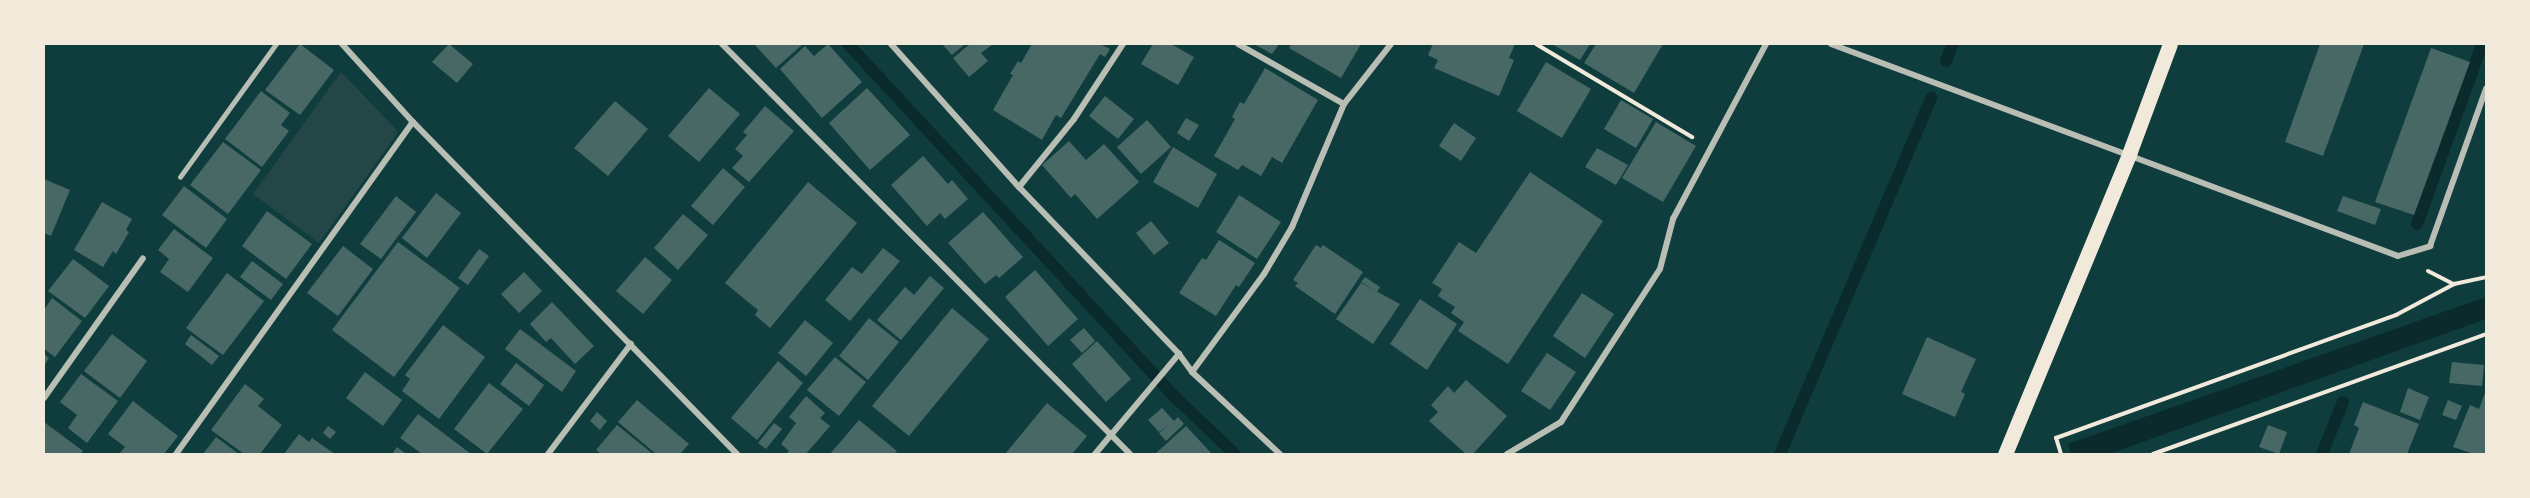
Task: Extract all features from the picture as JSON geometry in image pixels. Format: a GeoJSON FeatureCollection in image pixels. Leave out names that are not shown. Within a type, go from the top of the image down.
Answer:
{"type":"FeatureCollection","features":[{"type":"Feature","properties":{"kind":"main road"},"geometry":{"type":"LineString","coordinates":[[2005,454],[2128,154],[2170,44]]}},
{"type":"Feature","properties":{"kind":"street"},"geometry":{"type":"LineString","coordinates":[[342,44],[413,122],[737,454]]}},
{"type":"Feature","properties":{"kind":"street"},"geometry":{"type":"LineString","coordinates":[[722,44],[1130,454]]}},
{"type":"Feature","properties":{"kind":"street"},"geometry":{"type":"LineString","coordinates":[[891,44],[1019,187],[1179,354],[1192,372],[1280,454]]}},
{"type":"Feature","properties":{"kind":"street"},"geometry":{"type":"LineString","coordinates":[[1019,187],[1074,119],[1123,44]]}},
{"type":"Feature","properties":{"kind":"street"},"geometry":{"type":"LineString","coordinates":[[1239,44],[1344,104]]}},
{"type":"Feature","properties":{"kind":"street"},"geometry":{"type":"LineString","coordinates":[[1192,372],[1264,274],[1292,227],[1344,104],[1391,44]]}},
{"type":"Feature","properties":{"kind":"street"},"geometry":{"type":"LineString","coordinates":[[1507,454],[1561,422],[1660,269],[1673,219],[1766,44]]}},
{"type":"Feature","properties":{"kind":"street"},"geometry":{"type":"LineString","coordinates":[[1831,44],[2398,256],[2430,246],[2487,89]]}},
{"type":"Feature","properties":{"kind":"street"},"geometry":{"type":"LineString","coordinates":[[176,454],[413,122]]}},
{"type":"Feature","properties":{"kind":"street"},"geometry":{"type":"LineString","coordinates":[[44,398],[143,258]]}},
{"type":"Feature","properties":{"kind":"street"},"geometry":{"type":"LineString","coordinates":[[548,454],[631,344]]}},
{"type":"Feature","properties":{"kind":"street"},"geometry":{"type":"LineString","coordinates":[[1095,454],[1179,354]]}},
{"type":"Feature","properties":{"kind":"lane"},"geometry":{"type":"LineString","coordinates":[[180,177],[276,44]]}},
{"type":"Feature","properties":{"kind":"path"},"geometry":{"type":"LineString","coordinates":[[1536,44],[1711,148]]}},
{"type":"Feature","properties":{"kind":"path"},"geometry":{"type":"LineString","coordinates":[[2398,256],[2454,284]]}},
{"type":"Feature","properties":{"kind":"path"},"geometry":{"type":"LineString","coordinates":[[2061,454],[2056,438],[2396,315],[2454,284],[2487,277]]}},
{"type":"Feature","properties":{"kind":"path"},"geometry":{"type":"LineString","coordinates":[[2152,454],[2487,334]]}},
{"type":"Feature","properties":{"kind":"shaded area"},"geometry":{"type":"Polygon","coordinates":[[[341,72],[397,130],[397,134],[319,243],[253,194],[341,72]]]}},
{"type":"Feature","properties":{"kind":"shaded area"},"geometry":{"type":"Polygon","coordinates":[[[2486,297],[2486,319],[2109,454],[2071,454],[2068,444],[2486,297]]]}},
{"type":"Feature","properties":{"kind":"building"},"geometry":{"type":"Polygon","coordinates":[[[300,44],[334,70],[300,115],[265,90],[300,44]]]}},
{"type":"Feature","properties":{"kind":"building"},"geometry":{"type":"Polygon","coordinates":[[[449,44],[473,64],[457,83],[432,62],[449,44]]]}},
{"type":"Feature","properties":{"kind":"building"},"geometry":{"type":"Polygon","coordinates":[[[754,44],[803,44],[776,68],[754,44]]]}},
{"type":"Feature","properties":{"kind":"building"},"geometry":{"type":"Polygon","coordinates":[[[828,44],[862,82],[822,118],[780,69],[805,46],[814,56],[828,44]]]}},
{"type":"Feature","properties":{"kind":"building"},"geometry":{"type":"Polygon","coordinates":[[[942,44],[965,44],[952,55],[942,44]]]}},
{"type":"Feature","properties":{"kind":"building"},"geometry":{"type":"Polygon","coordinates":[[[970,44],[993,44],[981,53],[988,61],[969,77],[953,58],[970,44]]]}},
{"type":"Feature","properties":{"kind":"building"},"geometry":{"type":"Polygon","coordinates":[[[1032,44],[1100,44],[1110,49],[1105,57],[1100,54],[1061,118],[1056,115],[1042,140],[993,110],[1013,75],[1010,74],[1018,61],[1021,63],[1032,44]]]}},
{"type":"Feature","properties":{"kind":"building"},"geometry":{"type":"Polygon","coordinates":[[[1153,44],[1171,44],[1194,57],[1178,85],[1141,64],[1153,44]]]}},
{"type":"Feature","properties":{"kind":"building"},"geometry":{"type":"Polygon","coordinates":[[[1254,44],[1279,44],[1272,54],[1254,44]]]}},
{"type":"Feature","properties":{"kind":"building"},"geometry":{"type":"Polygon","coordinates":[[[1291,44],[1361,44],[1341,78],[1289,48],[1291,44]]]}},
{"type":"Feature","properties":{"kind":"building"},"geometry":{"type":"Polygon","coordinates":[[[1433,44],[1515,44],[1509,58],[1514,60],[1499,96],[1434,68],[1438,60],[1428,55],[1433,44]]]}},
{"type":"Feature","properties":{"kind":"building"},"geometry":{"type":"Polygon","coordinates":[[[1552,44],[1590,44],[1580,60],[1552,44]]]}},
{"type":"Feature","properties":{"kind":"building"},"geometry":{"type":"Polygon","coordinates":[[[1596,44],[1663,44],[1634,93],[1584,63],[1596,44]]]}},
{"type":"Feature","properties":{"kind":"building"},"geometry":{"type":"Polygon","coordinates":[[[2320,44],[2364,44],[2323,156],[2285,142],[2320,44]]]}},
{"type":"Feature","properties":{"kind":"building"},"geometry":{"type":"Polygon","coordinates":[[[2431,48],[2470,62],[2414,215],[2375,202],[2431,48]]]}},
{"type":"Feature","properties":{"kind":"building"},"geometry":{"type":"Polygon","coordinates":[[[1546,62],[1591,89],[1562,138],[1517,111],[1546,62]]]}},
{"type":"Feature","properties":{"kind":"building"},"geometry":{"type":"Polygon","coordinates":[[[1265,68],[1318,100],[1282,163],[1272,157],[1261,176],[1242,165],[1238,170],[1214,156],[1235,119],[1232,117],[1240,102],[1244,104],[1265,68]]]}},
{"type":"Feature","properties":{"kind":"building"},"geometry":{"type":"Polygon","coordinates":[[[709,88],[740,114],[699,162],[668,136],[709,88]]]}},
{"type":"Feature","properties":{"kind":"building"},"geometry":{"type":"Polygon","coordinates":[[[867,88],[910,135],[870,170],[829,123],[867,88]]]}},
{"type":"Feature","properties":{"kind":"building"},"geometry":{"type":"Polygon","coordinates":[[[261,91],[290,113],[281,125],[289,131],[262,167],[225,139],[261,91]]]}},
{"type":"Feature","properties":{"kind":"building"},"geometry":{"type":"Polygon","coordinates":[[[1105,96],[1134,119],[1118,139],[1089,116],[1105,96]]]}},
{"type":"Feature","properties":{"kind":"building"},"geometry":{"type":"Polygon","coordinates":[[[1621,100],[1653,119],[1636,148],[1604,129],[1621,100]]]}},
{"type":"Feature","properties":{"kind":"building"},"geometry":{"type":"Polygon","coordinates":[[[615,101],[648,129],[608,176],[574,148],[615,101]]]}},
{"type":"Feature","properties":{"kind":"building"},"geometry":{"type":"Polygon","coordinates":[[[765,106],[794,131],[749,182],[732,168],[743,156],[735,149],[747,135],[743,132],[765,106]]]}},
{"type":"Feature","properties":{"kind":"building"},"geometry":{"type":"Polygon","coordinates":[[[1186,118],[1199,125],[1189,141],[1177,133],[1186,118]]]}},
{"type":"Feature","properties":{"kind":"building"},"geometry":{"type":"Polygon","coordinates":[[[1147,120],[1171,147],[1141,174],[1117,147],[1147,120]]]}},
{"type":"Feature","properties":{"kind":"building"},"geometry":{"type":"Polygon","coordinates":[[[1656,122],[1696,146],[1663,202],[1622,178],[1656,122]]]}},
{"type":"Feature","properties":{"kind":"building"},"geometry":{"type":"Polygon","coordinates":[[[1454,123],[1476,138],[1461,161],[1439,146],[1454,123]]]}},
{"type":"Feature","properties":{"kind":"building"},"geometry":{"type":"Polygon","coordinates":[[[1069,141],[1086,160],[1104,144],[1139,182],[1097,219],[1075,194],[1071,198],[1042,165],[1069,141]]]}},
{"type":"Feature","properties":{"kind":"building"},"geometry":{"type":"Polygon","coordinates":[[[223,142],[261,170],[228,214],[190,185],[223,142]]]}},
{"type":"Feature","properties":{"kind":"building"},"geometry":{"type":"Polygon","coordinates":[[[1173,147],[1217,174],[1198,208],[1153,182],[1173,147]]]}},
{"type":"Feature","properties":{"kind":"building"},"geometry":{"type":"Polygon","coordinates":[[[1597,148],[1628,165],[1616,185],[1585,167],[1597,148]]]}},
{"type":"Feature","properties":{"kind":"building"},"geometry":{"type":"Polygon","coordinates":[[[923,156],[948,184],[952,180],[968,199],[945,219],[940,213],[927,226],[891,185],[923,156]]]}},
{"type":"Feature","properties":{"kind":"building"},"geometry":{"type":"Polygon","coordinates":[[[723,168],[745,187],[713,225],[691,206],[723,168]]]}},
{"type":"Feature","properties":{"kind":"building"},"geometry":{"type":"Polygon","coordinates":[[[1530,172],[1603,221],[1508,364],[1458,331],[1464,322],[1451,313],[1455,307],[1438,296],[1442,289],[1432,283],[1459,242],[1476,253],[1530,172]]]}},
{"type":"Feature","properties":{"kind":"building"},"geometry":{"type":"Polygon","coordinates":[[[44,179],[70,190],[51,236],[44,233],[44,179]]]}},
{"type":"Feature","properties":{"kind":"building"},"geometry":{"type":"Polygon","coordinates":[[[808,182],[857,223],[770,328],[755,315],[758,310],[725,283],[808,182]]]}},
{"type":"Feature","properties":{"kind":"building"},"geometry":{"type":"Polygon","coordinates":[[[184,186],[227,219],[206,248],[162,215],[184,186]]]}},
{"type":"Feature","properties":{"kind":"building"},"geometry":{"type":"Polygon","coordinates":[[[436,193],[461,213],[427,258],[402,238],[436,193]]]}},
{"type":"Feature","properties":{"kind":"building"},"geometry":{"type":"Polygon","coordinates":[[[1239,195],[1281,222],[1257,259],[1216,232],[1239,195]]]}},
{"type":"Feature","properties":{"kind":"building"},"geometry":{"type":"Polygon","coordinates":[[[396,196],[416,212],[381,259],[360,244],[396,196]]]}},
{"type":"Feature","properties":{"kind":"building"},"geometry":{"type":"Polygon","coordinates":[[[2343,196],[2381,209],[2375,225],[2337,211],[2343,196]]]}},
{"type":"Feature","properties":{"kind":"building"},"geometry":{"type":"Polygon","coordinates":[[[102,202],[132,219],[126,230],[129,232],[116,254],[113,251],[103,267],[74,250],[102,202]]]}},
{"type":"Feature","properties":{"kind":"building"},"geometry":{"type":"Polygon","coordinates":[[[267,211],[312,244],[286,279],[242,246],[267,211]]]}},
{"type":"Feature","properties":{"kind":"building"},"geometry":{"type":"Polygon","coordinates":[[[983,212],[1023,257],[999,278],[996,275],[985,284],[948,243],[983,212]]]}},
{"type":"Feature","properties":{"kind":"building"},"geometry":{"type":"Polygon","coordinates":[[[683,214],[708,235],[678,270],[654,248],[683,214]]]}},
{"type":"Feature","properties":{"kind":"building"},"geometry":{"type":"Polygon","coordinates":[[[1151,221],[1169,243],[1154,255],[1136,233],[1151,221]]]}},
{"type":"Feature","properties":{"kind":"building"},"geometry":{"type":"Polygon","coordinates":[[[174,229],[213,258],[188,292],[160,272],[169,259],[158,250],[174,229]]]}},
{"type":"Feature","properties":{"kind":"building"},"geometry":{"type":"Polygon","coordinates":[[[1219,240],[1255,263],[1239,287],[1236,285],[1216,316],[1179,293],[1202,258],[1206,260],[1219,240]]]}},
{"type":"Feature","properties":{"kind":"building"},"geometry":{"type":"Polygon","coordinates":[[[398,242],[460,288],[394,377],[332,330],[398,242]]]}},
{"type":"Feature","properties":{"kind":"building"},"geometry":{"type":"Polygon","coordinates":[[[1316,245],[1321,248],[1323,245],[1363,272],[1335,314],[1295,286],[1298,283],[1293,280],[1316,245]]]}},
{"type":"Feature","properties":{"kind":"building"},"geometry":{"type":"Polygon","coordinates":[[[343,246],[373,269],[338,316],[307,293],[343,246]]]}},
{"type":"Feature","properties":{"kind":"building"},"geometry":{"type":"Polygon","coordinates":[[[883,248],[900,261],[850,321],[825,300],[852,267],[862,274],[883,248]]]}},
{"type":"Feature","properties":{"kind":"building"},"geometry":{"type":"Polygon","coordinates":[[[479,249],[489,256],[468,285],[458,278],[479,249]]]}},
{"type":"Feature","properties":{"kind":"building"},"geometry":{"type":"Polygon","coordinates":[[[645,257],[672,280],[643,314],[616,291],[645,257]]]}},
{"type":"Feature","properties":{"kind":"building"},"geometry":{"type":"Polygon","coordinates":[[[73,259],[109,286],[85,318],[48,291],[73,259]]]}},
{"type":"Feature","properties":{"kind":"building"},"geometry":{"type":"Polygon","coordinates":[[[252,261],[283,284],[271,300],[240,277],[252,261]]]}},
{"type":"Feature","properties":{"kind":"building"},"geometry":{"type":"Polygon","coordinates":[[[1035,270],[1078,319],[1048,346],[1005,297],[1035,270]]]}},
{"type":"Feature","properties":{"kind":"building"},"geometry":{"type":"Polygon","coordinates":[[[524,272],[542,291],[519,313],[501,294],[524,272]]]}},
{"type":"Feature","properties":{"kind":"building"},"geometry":{"type":"Polygon","coordinates":[[[227,273],[264,301],[223,355],[186,328],[227,273]]]}},
{"type":"Feature","properties":{"kind":"building"},"geometry":{"type":"Polygon","coordinates":[[[930,276],[944,288],[901,340],[877,320],[905,287],[914,295],[930,276]]]}},
{"type":"Feature","properties":{"kind":"building"},"geometry":{"type":"Polygon","coordinates":[[[1365,277],[1380,287],[1377,292],[1361,282],[1365,277]]]}},
{"type":"Feature","properties":{"kind":"building"},"geometry":{"type":"Polygon","coordinates":[[[1361,283],[1400,304],[1373,344],[1336,319],[1361,283]]]}},
{"type":"Feature","properties":{"kind":"building"},"geometry":{"type":"Polygon","coordinates":[[[1582,293],[1614,314],[1585,358],[1553,336],[1582,293]]]}},
{"type":"Feature","properties":{"kind":"building"},"geometry":{"type":"Polygon","coordinates":[[[52,298],[82,321],[55,357],[44,349],[44,310],[52,298]]]}},
{"type":"Feature","properties":{"kind":"building"},"geometry":{"type":"Polygon","coordinates":[[[1420,299],[1457,324],[1427,370],[1390,344],[1420,299]]]}},
{"type":"Feature","properties":{"kind":"building"},"geometry":{"type":"Polygon","coordinates":[[[552,302],[594,346],[575,364],[551,338],[546,342],[530,324],[552,302]]]}},
{"type":"Feature","properties":{"kind":"building"},"geometry":{"type":"Polygon","coordinates":[[[952,308],[989,339],[909,436],[872,406],[952,308]]]}},
{"type":"Feature","properties":{"kind":"building"},"geometry":{"type":"Polygon","coordinates":[[[869,318],[899,342],[868,380],[839,356],[869,318]]]}},
{"type":"Feature","properties":{"kind":"building"},"geometry":{"type":"Polygon","coordinates":[[[805,320],[833,343],[806,376],[778,353],[805,320]]]}},
{"type":"Feature","properties":{"kind":"building"},"geometry":{"type":"Polygon","coordinates":[[[443,325],[485,357],[439,419],[402,391],[410,379],[405,375],[443,325]]]}},
{"type":"Feature","properties":{"kind":"building"},"geometry":{"type":"Polygon","coordinates":[[[1084,328],[1095,341],[1082,353],[1070,340],[1084,328]]]}},
{"type":"Feature","properties":{"kind":"building"},"geometry":{"type":"Polygon","coordinates":[[[520,329],[576,371],[562,392],[505,349],[520,329]]]}},
{"type":"Feature","properties":{"kind":"building"},"geometry":{"type":"Polygon","coordinates":[[[112,334],[147,361],[120,398],[84,371],[112,334]]]}},
{"type":"Feature","properties":{"kind":"building"},"geometry":{"type":"Polygon","coordinates":[[[191,335],[219,356],[212,365],[185,344],[191,335]]]}},
{"type":"Feature","properties":{"kind":"building"},"geometry":{"type":"Polygon","coordinates":[[[1927,337],[1976,359],[1961,392],[1965,394],[1955,417],[1902,394],[1927,337]]]}},
{"type":"Feature","properties":{"kind":"building"},"geometry":{"type":"Polygon","coordinates":[[[1097,341],[1131,379],[1106,402],[1072,364],[1097,341]]]}},
{"type":"Feature","properties":{"kind":"building"},"geometry":{"type":"Polygon","coordinates":[[[1547,353],[1576,372],[1550,410],[1521,391],[1547,353]]]}},
{"type":"Feature","properties":{"kind":"building"},"geometry":{"type":"Polygon","coordinates":[[[44,354],[49,358],[44,366],[44,354]]]}},
{"type":"Feature","properties":{"kind":"building"},"geometry":{"type":"Polygon","coordinates":[[[835,357],[866,382],[839,416],[807,390],[835,357]]]}},
{"type":"Feature","properties":{"kind":"building"},"geometry":{"type":"Polygon","coordinates":[[[778,361],[803,383],[757,440],[731,418],[778,361]]]}},
{"type":"Feature","properties":{"kind":"building"},"geometry":{"type":"Polygon","coordinates":[[[2452,362],[2484,365],[2482,386],[2449,383],[2452,362]]]}},
{"type":"Feature","properties":{"kind":"building"},"geometry":{"type":"Polygon","coordinates":[[[516,363],[544,385],[529,406],[500,384],[516,363]]]}},
{"type":"Feature","properties":{"kind":"building"},"geometry":{"type":"Polygon","coordinates":[[[365,372],[402,400],[383,426],[346,398],[365,372]]]}},
{"type":"Feature","properties":{"kind":"building"},"geometry":{"type":"Polygon","coordinates":[[[81,374],[118,401],[87,443],[68,428],[77,415],[60,402],[81,374]]]}},
{"type":"Feature","properties":{"kind":"building"},"geometry":{"type":"Polygon","coordinates":[[[1466,380],[1507,416],[1473,454],[1466,454],[1429,421],[1438,412],[1431,405],[1448,386],[1454,393],[1466,380]]]}},
{"type":"Feature","properties":{"kind":"building"},"geometry":{"type":"Polygon","coordinates":[[[489,383],[523,409],[487,454],[454,429],[489,383]]]}},
{"type":"Feature","properties":{"kind":"building"},"geometry":{"type":"Polygon","coordinates":[[[245,384],[264,399],[258,406],[282,425],[260,454],[244,454],[211,430],[245,384]]]}},
{"type":"Feature","properties":{"kind":"building"},"geometry":{"type":"Polygon","coordinates":[[[2408,388],[2429,397],[2420,420],[2400,412],[2408,388]]]}},
{"type":"Feature","properties":{"kind":"building"},"geometry":{"type":"Polygon","coordinates":[[[2486,390],[2486,454],[2474,454],[2453,447],[2470,405],[2479,409],[2486,390]]]}},
{"type":"Feature","properties":{"kind":"building"},"geometry":{"type":"Polygon","coordinates":[[[806,396],[825,413],[820,418],[830,426],[806,454],[786,454],[789,451],[781,444],[796,423],[789,417],[806,396]]]}},
{"type":"Feature","properties":{"kind":"building"},"geometry":{"type":"Polygon","coordinates":[[[637,400],[689,444],[680,454],[656,454],[618,422],[637,400]]]}},
{"type":"Feature","properties":{"kind":"building"},"geometry":{"type":"Polygon","coordinates":[[[2448,400],[2462,406],[2456,420],[2442,415],[2448,400]]]}},
{"type":"Feature","properties":{"kind":"building"},"geometry":{"type":"Polygon","coordinates":[[[133,401],[178,436],[164,454],[119,454],[125,447],[108,434],[133,401]]]}},
{"type":"Feature","properties":{"kind":"building"},"geometry":{"type":"Polygon","coordinates":[[[2363,402],[2419,424],[2407,454],[2349,454],[2359,428],[2354,425],[2363,402]]]}},
{"type":"Feature","properties":{"kind":"building"},"geometry":{"type":"Polygon","coordinates":[[[1047,403],[1087,436],[1072,454],[1005,454],[1047,403]]]}},
{"type":"Feature","properties":{"kind":"building"},"geometry":{"type":"Polygon","coordinates":[[[1162,408],[1174,421],[1178,417],[1184,424],[1166,441],[1159,433],[1170,424],[1159,432],[1148,420],[1162,408]]]}},
{"type":"Feature","properties":{"kind":"building"},"geometry":{"type":"Polygon","coordinates":[[[597,412],[607,421],[600,430],[590,421],[597,412]]]}},
{"type":"Feature","properties":{"kind":"building"},"geometry":{"type":"Polygon","coordinates":[[[418,414],[471,454],[422,454],[400,438],[418,414]]]}},
{"type":"Feature","properties":{"kind":"building"},"geometry":{"type":"Polygon","coordinates":[[[859,420],[897,451],[894,454],[830,454],[859,420]]]}},
{"type":"Feature","properties":{"kind":"building"},"geometry":{"type":"Polygon","coordinates":[[[44,422],[83,451],[81,454],[44,454],[44,422]]]}},
{"type":"Feature","properties":{"kind":"building"},"geometry":{"type":"Polygon","coordinates":[[[774,423],[782,429],[766,449],[758,443],[774,423]]]}},
{"type":"Feature","properties":{"kind":"building"},"geometry":{"type":"Polygon","coordinates":[[[617,425],[653,454],[601,454],[596,450],[617,425]]]}},
{"type":"Feature","properties":{"kind":"building"},"geometry":{"type":"Polygon","coordinates":[[[2268,425],[2287,432],[2279,454],[2259,447],[2268,425]]]}},
{"type":"Feature","properties":{"kind":"building"},"geometry":{"type":"Polygon","coordinates":[[[328,426],[336,432],[330,439],[323,433],[328,426]]]}},
{"type":"Feature","properties":{"kind":"building"},"geometry":{"type":"Polygon","coordinates":[[[1186,426],[1212,454],[1155,454],[1186,426]]]}},
{"type":"Feature","properties":{"kind":"building"},"geometry":{"type":"Polygon","coordinates":[[[299,434],[309,442],[312,438],[335,454],[284,454],[299,434]]]}},
{"type":"Feature","properties":{"kind":"building"},"geometry":{"type":"Polygon","coordinates":[[[216,437],[239,454],[203,454],[216,437]]]}},
{"type":"Feature","properties":{"kind":"building"},"geometry":{"type":"Polygon","coordinates":[[[397,447],[406,454],[392,454],[397,447]]]}},
{"type":"Feature","properties":{"kind":"waterway"},"geometry":{"type":"LineString","coordinates":[[848,44],[1177,399],[1235,454]]}},
{"type":"Feature","properties":{"kind":"waterway"},"geometry":{"type":"LineString","coordinates":[[1946,61],[1953,44]]}},
{"type":"Feature","properties":{"kind":"waterway"},"geometry":{"type":"LineString","coordinates":[[2417,224],[2482,44]]}},
{"type":"Feature","properties":{"kind":"waterway"},"geometry":{"type":"LineString","coordinates":[[1780,454],[1931,98]]}},
{"type":"Feature","properties":{"kind":"waterway"},"geometry":{"type":"LineString","coordinates":[[2322,454],[2343,402]]}}]}
